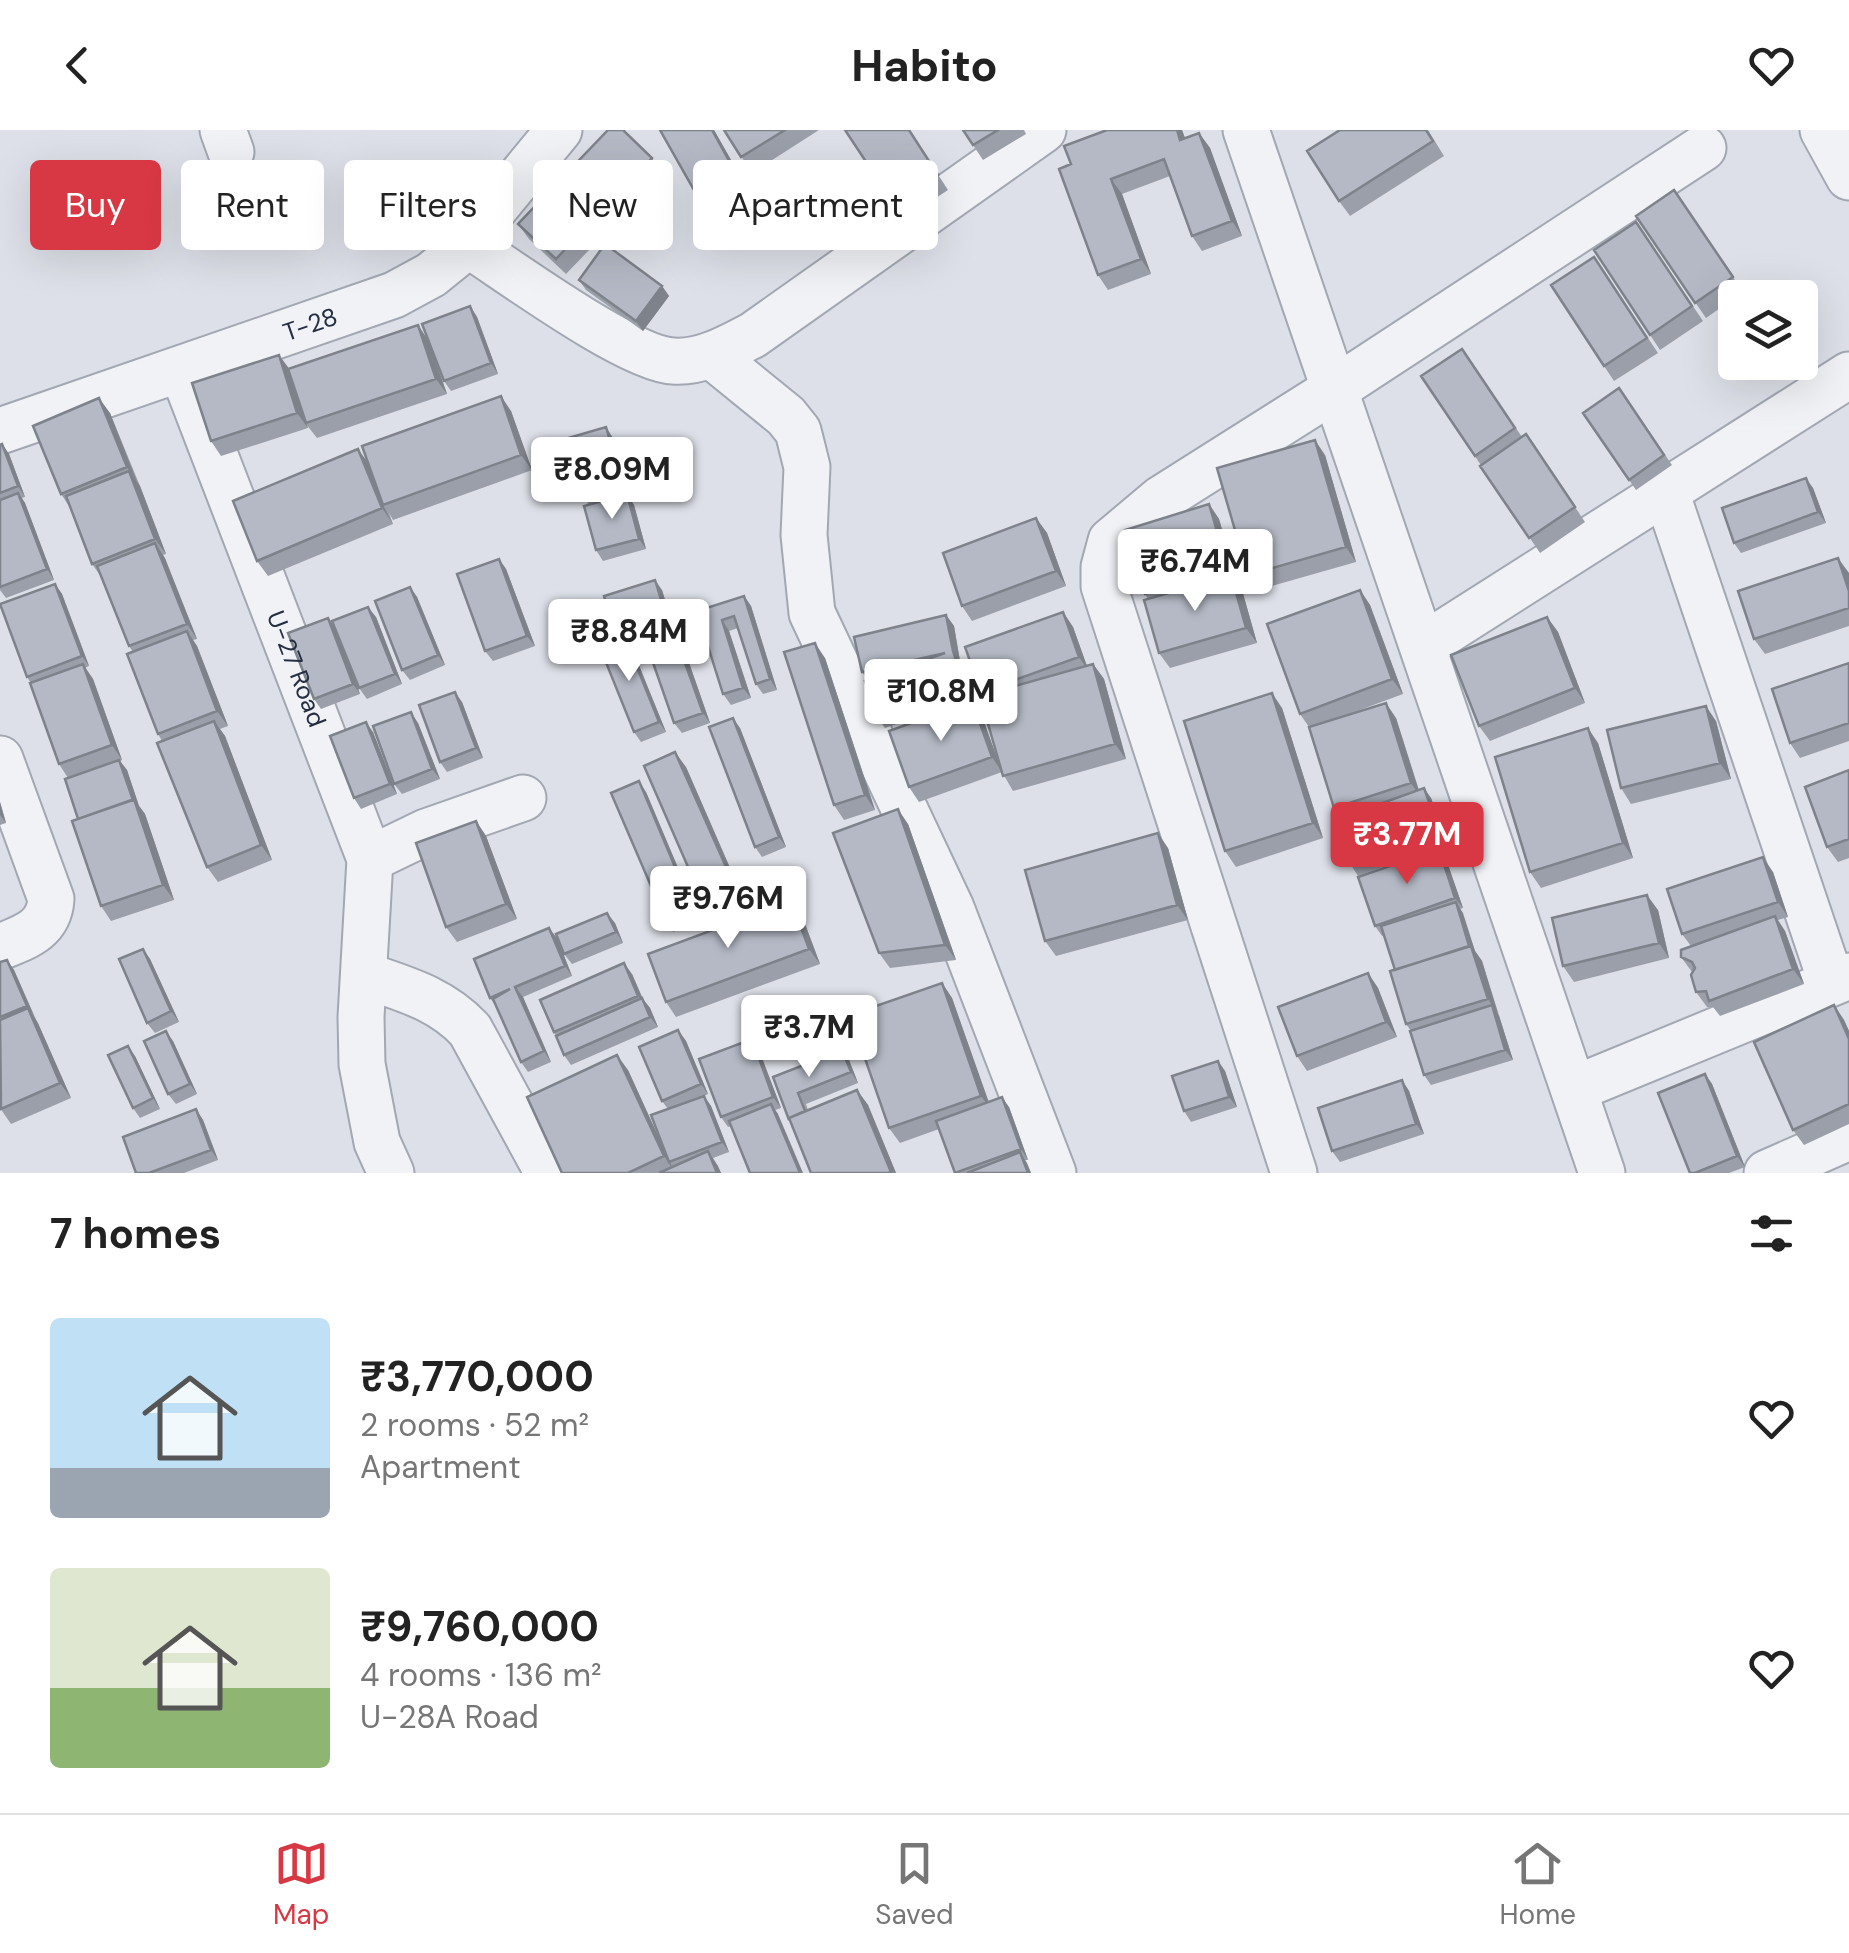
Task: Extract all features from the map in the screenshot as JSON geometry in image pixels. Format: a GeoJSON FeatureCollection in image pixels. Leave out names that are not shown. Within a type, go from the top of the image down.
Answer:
{"type":"FeatureCollection","features":[{"type":"Feature","properties":{"kind":"street","name":"T-28"},"geometry":{"type":"LineString","coordinates":[[513,186],[559,130]]}},
{"type":"Feature","properties":{"kind":"street"},"geometry":{"type":"LineString","coordinates":[[477,250],[623,344],[676,362],[711,355],[753,335],[1042,130]]}},
{"type":"Feature","properties":{"kind":"street"},"geometry":{"type":"LineString","coordinates":[[1246,130],[1602,1173]]}},
{"type":"Feature","properties":{"kind":"street"},"geometry":{"type":"LineString","coordinates":[[1823,130],[1849,177]]}},
{"type":"Feature","properties":{"kind":"street"},"geometry":{"type":"LineString","coordinates":[[1294,1173],[1104,586],[1111,541],[1161,499],[1703,148]]}},
{"type":"Feature","properties":{"kind":"street","name":"T-28"},"geometry":{"type":"LineString","coordinates":[[0,430],[394,295],[431,275],[460,250]]}},
{"type":"Feature","properties":{"kind":"street"},"geometry":{"type":"LineString","coordinates":[[711,355],[786,416],[798,431],[807,467],[804,535],[812,613],[950,908],[1052,1173]]}},
{"type":"Feature","properties":{"kind":"street","name":"U-27 Road"},"geometry":{"type":"LineString","coordinates":[[182,370],[370,858],[362,1064],[377,1142],[390,1173]]}},
{"type":"Feature","properties":{"kind":"street"},"geometry":{"type":"LineString","coordinates":[[1423,646],[1849,375]]}},
{"type":"Feature","properties":{"kind":"street"},"geometry":{"type":"LineString","coordinates":[[1574,1090],[1840,979],[1666,492]]}},
{"type":"Feature","properties":{"kind":"street"},"geometry":{"type":"LineString","coordinates":[[0,760],[50,899],[50,912],[33,934],[0,947]]}},
{"type":"Feature","properties":{"kind":"street"},"geometry":{"type":"LineString","coordinates":[[370,858],[426,832],[523,798]]}},
{"type":"Feature","properties":{"kind":"street"},"geometry":{"type":"LineString","coordinates":[[364,976],[431,998],[470,1030],[548,1173]]}},
{"type":"Feature","properties":{"kind":"street"},"geometry":{"type":"LineString","coordinates":[[1767,1173],[1849,1137]]}},
{"type":"Feature","properties":{"kind":"building"},"geometry":{"type":"Polygon","coordinates":[[[608,130],[623,130],[652,158],[650,160],[579,160],[608,130]]]}},
{"type":"Feature","properties":{"kind":"building"},"geometry":{"type":"Polygon","coordinates":[[[660,130],[712,130],[729,160],[693,160],[693,188],[660,130]]]}},
{"type":"Feature","properties":{"kind":"building"},"geometry":{"type":"Polygon","coordinates":[[[724,130],[785,130],[741,157],[724,130]]]}},
{"type":"Feature","properties":{"kind":"building"},"geometry":{"type":"Polygon","coordinates":[[[845,130],[909,130],[928,160],[865,160],[845,130]]]}},
{"type":"Feature","properties":{"kind":"building"},"geometry":{"type":"Polygon","coordinates":[[[963,130],[998,130],[973,145],[963,130]]]}},
{"type":"Feature","properties":{"kind":"building"},"geometry":{"type":"Polygon","coordinates":[[[1107,130],[1177,130],[1180,140],[1199,133],[1232,221],[1192,236],[1164,159],[1111,179],[1141,259],[1098,275],[1059,169],[1071,164],[1064,146],[1107,130]]]}},
{"type":"Feature","properties":{"kind":"building"},"geometry":{"type":"Polygon","coordinates":[[[1340,130],[1426,130],[1433,141],[1339,201],[1307,151],[1340,130]]]}},
{"type":"Feature","properties":{"kind":"building"},"geometry":{"type":"Polygon","coordinates":[[[1674,190],[1733,277],[1718,280],[1718,287],[1695,303],[1636,216],[1674,190]]]}},
{"type":"Feature","properties":{"kind":"building"},"geometry":{"type":"Polygon","coordinates":[[[533,208],[533,238],[518,224],[533,208]]]}},
{"type":"Feature","properties":{"kind":"building"},"geometry":{"type":"Polygon","coordinates":[[[1636,222],[1692,306],[1650,335],[1594,250],[1636,222]]]}},
{"type":"Feature","properties":{"kind":"building"},"geometry":{"type":"Polygon","coordinates":[[[546,250],[565,250],[556,259],[546,250]]]}},
{"type":"Feature","properties":{"kind":"building"},"geometry":{"type":"Polygon","coordinates":[[[601,250],[613,250],[662,286],[636,321],[579,280],[601,250]]]}},
{"type":"Feature","properties":{"kind":"building"},"geometry":{"type":"Polygon","coordinates":[[[1594,257],[1647,338],[1604,366],[1551,285],[1594,257]]]}},
{"type":"Feature","properties":{"kind":"building"},"geometry":{"type":"Polygon","coordinates":[[[470,306],[491,363],[444,381],[422,324],[470,306]]]}},
{"type":"Feature","properties":{"kind":"building"},"geometry":{"type":"Polygon","coordinates":[[[418,325],[436,379],[306,423],[288,369],[418,325]]]}},
{"type":"Feature","properties":{"kind":"building"},"geometry":{"type":"Polygon","coordinates":[[[1462,349],[1515,428],[1475,456],[1421,376],[1462,349]]]}},
{"type":"Feature","properties":{"kind":"building"},"geometry":{"type":"Polygon","coordinates":[[[279,355],[297,413],[211,441],[192,383],[279,355]]]}},
{"type":"Feature","properties":{"kind":"building"},"geometry":{"type":"Polygon","coordinates":[[[1619,388],[1664,455],[1629,480],[1583,413],[1619,388]]]}},
{"type":"Feature","properties":{"kind":"building"},"geometry":{"type":"Polygon","coordinates":[[[501,396],[521,455],[383,505],[362,446],[501,396]]]}},
{"type":"Feature","properties":{"kind":"building"},"geometry":{"type":"Polygon","coordinates":[[[99,398],[127,467],[61,494],[33,426],[99,398]]]}},
{"type":"Feature","properties":{"kind":"building"},"geometry":{"type":"Polygon","coordinates":[[[606,427],[624,488],[585,499],[568,438],[606,427]]]}},
{"type":"Feature","properties":{"kind":"building"},"geometry":{"type":"Polygon","coordinates":[[[1526,434],[1575,507],[1529,538],[1480,466],[1526,434]]]}},
{"type":"Feature","properties":{"kind":"building"},"geometry":{"type":"Polygon","coordinates":[[[1315,440],[1346,547],[1248,575],[1217,468],[1315,440]]]}},
{"type":"Feature","properties":{"kind":"building"},"geometry":{"type":"Polygon","coordinates":[[[0,445],[18,486],[0,493],[0,445]]]}},
{"type":"Feature","properties":{"kind":"building"},"geometry":{"type":"Polygon","coordinates":[[[358,449],[382,508],[257,561],[233,501],[358,449]]]}},
{"type":"Feature","properties":{"kind":"building"},"geometry":{"type":"Polygon","coordinates":[[[129,471],[155,539],[92,564],[66,496],[129,471]]]}},
{"type":"Feature","properties":{"kind":"building"},"geometry":{"type":"Polygon","coordinates":[[[1806,478],[1818,512],[1734,543],[1722,508],[1806,478]]]}},
{"type":"Feature","properties":{"kind":"building"},"geometry":{"type":"Polygon","coordinates":[[[18,493],[47,569],[0,587],[0,500],[18,493]]]}},
{"type":"Feature","properties":{"kind":"building"},"geometry":{"type":"Polygon","coordinates":[[[627,494],[639,539],[596,550],[584,506],[627,494]]]}},
{"type":"Feature","properties":{"kind":"building"},"geometry":{"type":"Polygon","coordinates":[[[1209,504],[1228,569],[1145,594],[1125,530],[1209,504]]]}},
{"type":"Feature","properties":{"kind":"building"},"geometry":{"type":"Polygon","coordinates":[[[1036,518],[1056,571],[962,606],[943,553],[1036,518]]]}},
{"type":"Feature","properties":{"kind":"building"},"geometry":{"type":"Polygon","coordinates":[[[155,543],[187,624],[129,646],[97,566],[155,543]]]}},
{"type":"Feature","properties":{"kind":"building"},"geometry":{"type":"Polygon","coordinates":[[[1838,558],[1849,591],[1849,608],[1754,639],[1738,591],[1838,558]]]}},
{"type":"Feature","properties":{"kind":"building"},"geometry":{"type":"Polygon","coordinates":[[[499,559],[527,636],[485,651],[457,574],[499,559]]]}},
{"type":"Feature","properties":{"kind":"building"},"geometry":{"type":"Polygon","coordinates":[[[1231,575],[1246,628],[1159,653],[1144,600],[1231,575]]]}},
{"type":"Feature","properties":{"kind":"building"},"geometry":{"type":"Polygon","coordinates":[[[655,580],[667,619],[616,635],[604,596],[655,580]]]}},
{"type":"Feature","properties":{"kind":"building"},"geometry":{"type":"Polygon","coordinates":[[[55,584],[82,656],[27,677],[0,604],[55,584]]]}},
{"type":"Feature","properties":{"kind":"building"},"geometry":{"type":"Polygon","coordinates":[[[410,587],[438,655],[402,670],[375,601],[410,587]]]}},
{"type":"Feature","properties":{"kind":"building"},"geometry":{"type":"Polygon","coordinates":[[[1360,590],[1392,679],[1300,714],[1267,624],[1360,590]]]}},
{"type":"Feature","properties":{"kind":"building"},"geometry":{"type":"Polygon","coordinates":[[[744,596],[770,679],[756,684],[734,616],[722,620],[743,688],[723,694],[697,611],[744,596]]]}},
{"type":"Feature","properties":{"kind":"building"},"geometry":{"type":"Polygon","coordinates":[[[368,607],[395,674],[359,688],[332,621],[368,607]]]}},
{"type":"Feature","properties":{"kind":"building"},"geometry":{"type":"Polygon","coordinates":[[[1063,612],[1079,657],[981,692],[965,647],[1063,612]]]}},
{"type":"Feature","properties":{"kind":"building"},"geometry":{"type":"Polygon","coordinates":[[[946,615],[965,688],[877,717],[865,681],[945,653],[862,672],[854,637],[946,615]]]}},
{"type":"Feature","properties":{"kind":"building"},"geometry":{"type":"Polygon","coordinates":[[[1547,617],[1575,688],[1479,726],[1451,655],[1547,617]]]}},
{"type":"Feature","properties":{"kind":"building"},"geometry":{"type":"Polygon","coordinates":[[[328,618],[353,684],[314,699],[288,633],[328,618]]]}},
{"type":"Feature","properties":{"kind":"building"},"geometry":{"type":"Polygon","coordinates":[[[671,624],[703,713],[674,723],[643,634],[671,624]]]}},
{"type":"Feature","properties":{"kind":"building"},"geometry":{"type":"Polygon","coordinates":[[[187,631],[217,711],[158,734],[127,654],[187,631]]]}},
{"type":"Feature","properties":{"kind":"building"},"geometry":{"type":"Polygon","coordinates":[[[624,635],[659,722],[634,732],[599,645],[624,635]]]}},
{"type":"Feature","properties":{"kind":"building"},"geometry":{"type":"Polygon","coordinates":[[[815,643],[865,795],[834,805],[784,652],[815,643]]]}},
{"type":"Feature","properties":{"kind":"building"},"geometry":{"type":"Polygon","coordinates":[[[1849,663],[1849,723],[1790,743],[1772,689],[1849,663]]]}},
{"type":"Feature","properties":{"kind":"building"},"geometry":{"type":"Polygon","coordinates":[[[83,664],[112,745],[59,764],[30,683],[83,664]]]}},
{"type":"Feature","properties":{"kind":"building"},"geometry":{"type":"Polygon","coordinates":[[[1093,664],[1115,744],[1003,776],[980,696],[1093,664]]]}},
{"type":"Feature","properties":{"kind":"building"},"geometry":{"type":"Polygon","coordinates":[[[455,692],[476,748],[440,762],[419,705],[455,692]]]}},
{"type":"Feature","properties":{"kind":"building"},"geometry":{"type":"Polygon","coordinates":[[[1272,693],[1313,823],[1225,851],[1184,721],[1272,693]]]}},
{"type":"Feature","properties":{"kind":"building"},"geometry":{"type":"Polygon","coordinates":[[[972,701],[992,757],[909,787],[889,731],[972,701]]]}},
{"type":"Feature","properties":{"kind":"building"},"geometry":{"type":"Polygon","coordinates":[[[1386,703],[1411,783],[1334,808],[1309,727],[1386,703]]]}},
{"type":"Feature","properties":{"kind":"building"},"geometry":{"type":"Polygon","coordinates":[[[1706,706],[1720,763],[1621,788],[1607,730],[1706,706]]]}},
{"type":"Feature","properties":{"kind":"building"},"geometry":{"type":"Polygon","coordinates":[[[411,712],[432,769],[394,784],[373,726],[411,712]]]}},
{"type":"Feature","properties":{"kind":"building"},"geometry":{"type":"Polygon","coordinates":[[[733,718],[779,837],[755,847],[709,727],[733,718]]]}},
{"type":"Feature","properties":{"kind":"building"},"geometry":{"type":"Polygon","coordinates":[[[214,721],[261,845],[207,867],[157,743],[214,721]]]}},
{"type":"Feature","properties":{"kind":"building"},"geometry":{"type":"Polygon","coordinates":[[[366,722],[390,784],[354,798],[330,736],[366,722]]]}},
{"type":"Feature","properties":{"kind":"building"},"geometry":{"type":"Polygon","coordinates":[[[1588,728],[1623,843],[1530,872],[1495,757],[1588,728]]]}},
{"type":"Feature","properties":{"kind":"building"},"geometry":{"type":"Polygon","coordinates":[[[675,752],[734,885],[702,899],[644,766],[675,752]]]}},
{"type":"Feature","properties":{"kind":"building"},"geometry":{"type":"Polygon","coordinates":[[[119,760],[133,800],[78,819],[65,779],[119,760]]]}},
{"type":"Feature","properties":{"kind":"building"},"geometry":{"type":"Polygon","coordinates":[[[1849,770],[1849,839],[1827,847],[1805,787],[1849,770]]]}},
{"type":"Feature","properties":{"kind":"building"},"geometry":{"type":"Polygon","coordinates":[[[639,781],[693,910],[666,921],[611,793],[639,781]]]}},
{"type":"Feature","properties":{"kind":"building"},"geometry":{"type":"Polygon","coordinates":[[[1424,788],[1440,833],[1351,865],[1335,820],[1424,788]]]}},
{"type":"Feature","properties":{"kind":"building"},"geometry":{"type":"Polygon","coordinates":[[[134,799],[163,885],[101,906],[72,821],[134,799]]]}},
{"type":"Feature","properties":{"kind":"building"},"geometry":{"type":"Polygon","coordinates":[[[898,809],[945,945],[879,953],[833,833],[898,809]]]}},
{"type":"Feature","properties":{"kind":"building"},"geometry":{"type":"Polygon","coordinates":[[[476,821],[506,904],[446,927],[416,843],[476,821]]]}},
{"type":"Feature","properties":{"kind":"building"},"geometry":{"type":"Polygon","coordinates":[[[1158,833],[1177,905],[1045,941],[1025,870],[1158,833]]]}},
{"type":"Feature","properties":{"kind":"building"},"geometry":{"type":"Polygon","coordinates":[[[1439,849],[1455,898],[1375,926],[1358,877],[1439,849]]]}},
{"type":"Feature","properties":{"kind":"building"},"geometry":{"type":"Polygon","coordinates":[[[1763,857],[1778,902],[1682,934],[1667,889],[1763,857]]]}},
{"type":"Feature","properties":{"kind":"building"},"geometry":{"type":"Polygon","coordinates":[[[1647,895],[1659,943],[1563,966],[1552,918],[1647,895]]]}},
{"type":"Feature","properties":{"kind":"building"},"geometry":{"type":"Polygon","coordinates":[[[791,901],[809,949],[666,1002],[648,954],[791,901]]]}},
{"type":"Feature","properties":{"kind":"building"},"geometry":{"type":"Polygon","coordinates":[[[1456,902],[1469,946],[1395,970],[1381,926],[1456,902]]]}},
{"type":"Feature","properties":{"kind":"building"},"geometry":{"type":"Polygon","coordinates":[[[607,913],[616,932],[564,954],[556,934],[607,913]]]}},
{"type":"Feature","properties":{"kind":"building"},"geometry":{"type":"Polygon","coordinates":[[[1775,916],[1793,969],[1709,1001],[1706,991],[1696,992],[1691,975],[1695,968],[1681,957],[1681,950],[1775,916]]]}},
{"type":"Feature","properties":{"kind":"building"},"geometry":{"type":"Polygon","coordinates":[[[549,928],[565,966],[515,987],[544,1051],[521,1062],[493,999],[510,989],[490,998],[474,959],[549,928]]]}},
{"type":"Feature","properties":{"kind":"building"},"geometry":{"type":"Polygon","coordinates":[[[1471,946],[1488,999],[1406,1024],[1390,971],[1471,946]]]}},
{"type":"Feature","properties":{"kind":"building"},"geometry":{"type":"Polygon","coordinates":[[[143,949],[171,1011],[147,1023],[119,959],[143,949]]]}},
{"type":"Feature","properties":{"kind":"building"},"geometry":{"type":"Polygon","coordinates":[[[7,960],[27,1006],[0,1017],[0,962],[7,960]]]}},
{"type":"Feature","properties":{"kind":"building"},"geometry":{"type":"Polygon","coordinates":[[[624,963],[638,996],[554,1032],[540,1000],[624,963]]]}},
{"type":"Feature","properties":{"kind":"building"},"geometry":{"type":"Polygon","coordinates":[[[1368,973],[1386,1022],[1297,1056],[1278,1007],[1368,973]]]}},
{"type":"Feature","properties":{"kind":"building"},"geometry":{"type":"Polygon","coordinates":[[[942,983],[981,1096],[889,1128],[850,1015],[942,983]]]}},
{"type":"Feature","properties":{"kind":"building"},"geometry":{"type":"Polygon","coordinates":[[[642,998],[650,1017],[564,1055],[556,1036],[642,998]]]}},
{"type":"Feature","properties":{"kind":"building"},"geometry":{"type":"Polygon","coordinates":[[[1492,1005],[1505,1050],[1424,1075],[1410,1031],[1492,1005]]]}},
{"type":"Feature","properties":{"kind":"building"},"geometry":{"type":"Polygon","coordinates":[[[1834,1005],[1849,1039],[1849,1104],[1793,1130],[1754,1042],[1834,1005]]]}},
{"type":"Feature","properties":{"kind":"building"},"geometry":{"type":"Polygon","coordinates":[[[28,1008],[60,1083],[1,1109],[0,1020],[28,1008]]]}},
{"type":"Feature","properties":{"kind":"building"},"geometry":{"type":"Polygon","coordinates":[[[678,1030],[701,1084],[662,1101],[639,1047],[678,1030]]]}},
{"type":"Feature","properties":{"kind":"building"},"geometry":{"type":"Polygon","coordinates":[[[166,1031],[190,1084],[168,1094],[144,1041],[166,1031]]]}},
{"type":"Feature","properties":{"kind":"building"},"geometry":{"type":"Polygon","coordinates":[[[752,1039],[773,1097],[721,1117],[699,1059],[752,1039]]]}},
{"type":"Feature","properties":{"kind":"building"},"geometry":{"type":"Polygon","coordinates":[[[128,1046],[153,1098],[133,1108],[108,1055],[128,1046]]]}},
{"type":"Feature","properties":{"kind":"building"},"geometry":{"type":"Polygon","coordinates":[[[842,1050],[851,1072],[798,1093],[805,1111],[789,1120],[773,1077],[842,1050]]]}},
{"type":"Feature","properties":{"kind":"building"},"geometry":{"type":"Polygon","coordinates":[[[617,1055],[664,1156],[628,1173],[562,1173],[527,1097],[617,1055]]]}},
{"type":"Feature","properties":{"kind":"building"},"geometry":{"type":"Polygon","coordinates":[[[1218,1061],[1229,1097],[1184,1111],[1172,1076],[1218,1061]]]}},
{"type":"Feature","properties":{"kind":"building"},"geometry":{"type":"Polygon","coordinates":[[[1705,1074],[1737,1156],[1690,1173],[1658,1093],[1705,1074]]]}},
{"type":"Feature","properties":{"kind":"building"},"geometry":{"type":"Polygon","coordinates":[[[1402,1080],[1416,1124],[1332,1151],[1318,1108],[1402,1080]]]}},
{"type":"Feature","properties":{"kind":"building"},"geometry":{"type":"Polygon","coordinates":[[[857,1090],[891,1172],[811,1173],[789,1118],[857,1090]]]}},
{"type":"Feature","properties":{"kind":"building"},"geometry":{"type":"Polygon","coordinates":[[[704,1096],[722,1142],[669,1162],[651,1115],[704,1096]]]}},
{"type":"Feature","properties":{"kind":"building"},"geometry":{"type":"Polygon","coordinates":[[[1002,1097],[1021,1149],[955,1173],[936,1121],[1002,1097]]]}},
{"type":"Feature","properties":{"kind":"building"},"geometry":{"type":"Polygon","coordinates":[[[771,1104],[800,1173],[750,1173],[729,1121],[771,1104]]]}},
{"type":"Feature","properties":{"kind":"building"},"geometry":{"type":"Polygon","coordinates":[[[196,1109],[211,1150],[149,1173],[136,1173],[123,1137],[196,1109]]]}},
{"type":"Feature","properties":{"kind":"building"},"geometry":{"type":"Polygon","coordinates":[[[708,1151],[717,1173],[659,1173],[708,1151]]]}},
{"type":"Feature","properties":{"kind":"building"},"geometry":{"type":"Polygon","coordinates":[[[1020,1152],[1028,1173],[967,1173],[1020,1152]]]}}]}
